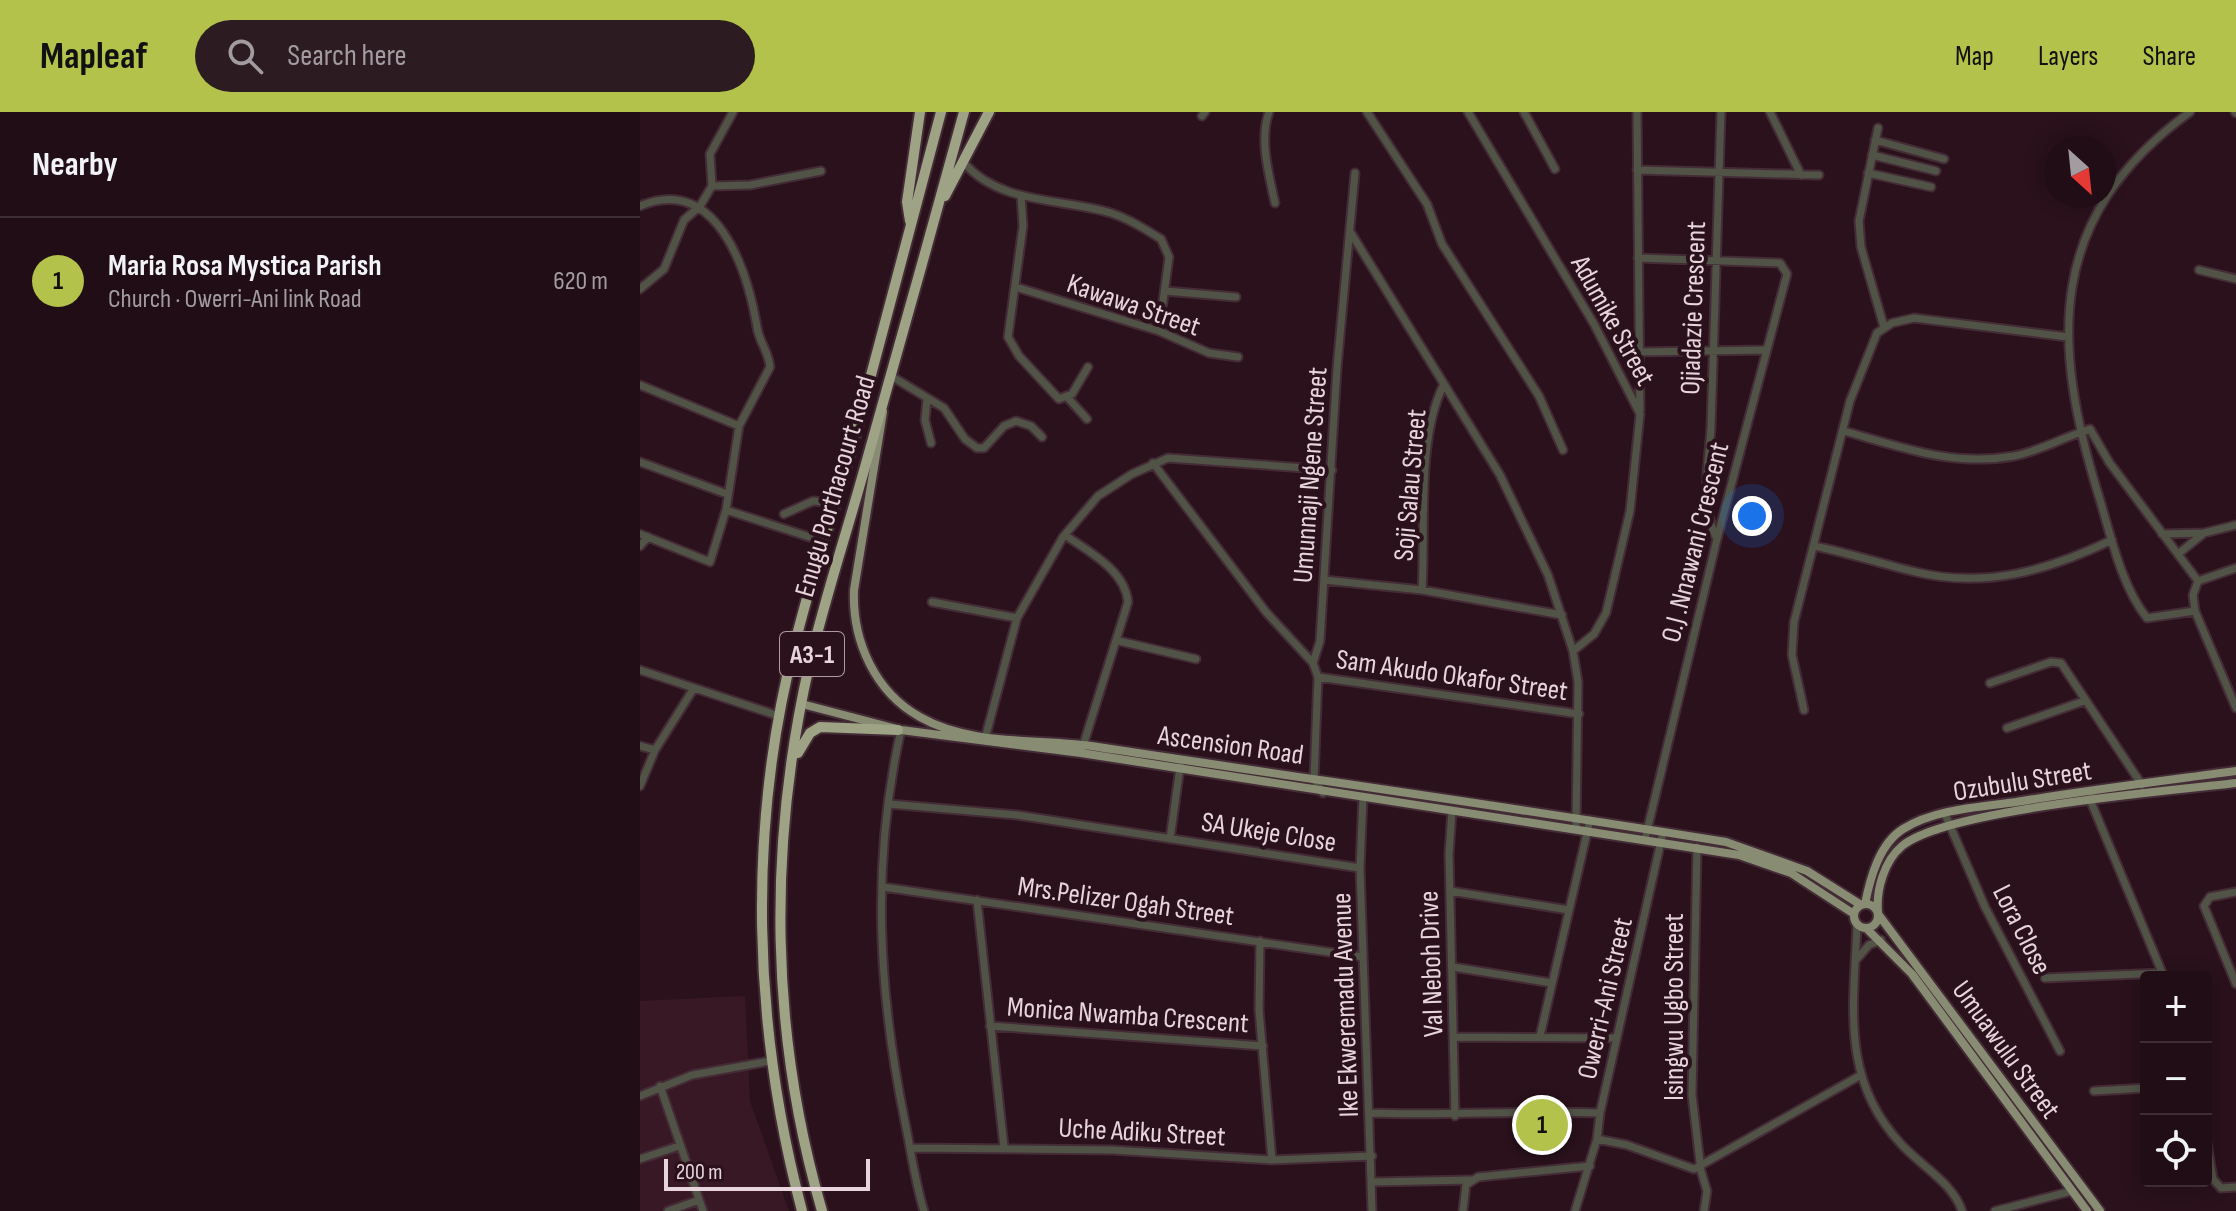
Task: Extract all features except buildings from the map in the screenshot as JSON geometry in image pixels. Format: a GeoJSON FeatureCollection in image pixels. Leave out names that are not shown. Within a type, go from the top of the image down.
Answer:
{"type":"FeatureCollection","features":[{"type":"Feature","properties":{"kind":"highway"},"geometry":{"type":"LineString","coordinates":[[910,224],[907,202],[920,112]]}},
{"type":"Feature","properties":{"kind":"highway","name":"A3-1"},"geometry":{"type":"LineString","coordinates":[[802,1211],[778,1111],[770,1061],[762,891],[767,799],[782,698],[941,112]]}},
{"type":"Feature","properties":{"kind":"highway","name":"Enugu Porthacourt Road"},"geometry":{"type":"LineString","coordinates":[[822,1211],[794,1098],[781,982],[781,861],[791,770],[818,629],[964,112]]}},
{"type":"Feature","properties":{"kind":"highway"},"geometry":{"type":"LineString","coordinates":[[938,208],[989,112]]}},
{"type":"Feature","properties":{"kind":"highway"},"geometry":{"type":"LineString","coordinates":[[791,770],[802,743],[820,727],[832,724],[883,732],[900,730]]}},
{"type":"Feature","properties":{"kind":"main road","name":"Ascension Road"},"geometry":{"type":"LineString","coordinates":[[883,403],[883,428],[854,590],[856,633],[874,672],[903,705],[935,724],[986,735],[1180,764],[1314,779],[1590,820],[1739,855],[1791,873],[1854,914]]}},
{"type":"Feature","properties":{"kind":"main road","name":"Ascension Road"},"geometry":{"type":"LineString","coordinates":[[802,704],[900,730],[1082,749]]}},
{"type":"Feature","properties":{"kind":"main road","name":"Ascension Road"},"geometry":{"type":"LineString","coordinates":[[1180,764],[1323,793],[1588,831],[1646,834]]}},
{"type":"Feature","properties":{"kind":"main road","name":"Ozubulu Street"},"geometry":{"type":"LineString","coordinates":[[1863,905],[1875,867],[1892,839],[1915,823],[1945,814],[2236,771]]}},
{"type":"Feature","properties":{"kind":"main road","name":"Ozubulu Street"},"geometry":{"type":"LineString","coordinates":[[1878,913],[1881,880],[1896,853],[1908,842],[1949,826],[2017,812],[2236,783]]}},
{"type":"Feature","properties":{"kind":"main road","name":"Ascension Road"},"geometry":{"type":"LineString","coordinates":[[1662,837],[1726,842],[1765,853],[1816,876],[1863,905]]}},
{"type":"Feature","properties":{"kind":"main road"},"geometry":{"type":"LineString","coordinates":[[1863,905],[1878,913],[1876,924],[1867,929],[1857,924],[1854,914],[1863,905]]}},
{"type":"Feature","properties":{"kind":"main road","name":"Umuawulu Street"},"geometry":{"type":"LineString","coordinates":[[1878,913],[2100,1211]]}},
{"type":"Feature","properties":{"kind":"main road","name":"Umuawulu Street"},"geometry":{"type":"LineString","coordinates":[[1867,929],[1912,974],[2087,1211]]}},
{"type":"Feature","properties":{"kind":"street"},"geometry":{"type":"LineString","coordinates":[[640,289],[664,269],[684,220],[712,186],[710,154],[733,112]]}},
{"type":"Feature","properties":{"kind":"street"},"geometry":{"type":"LineString","coordinates":[[1269,112],[1265,125],[1266,154],[1275,203]]}},
{"type":"Feature","properties":{"kind":"street"},"geometry":{"type":"LineString","coordinates":[[1367,112],[1427,204],[1442,244],[1539,396],[1563,450]]}},
{"type":"Feature","properties":{"kind":"street","name":"Adumike Street"},"geometry":{"type":"LineString","coordinates":[[1468,112],[1594,324],[1640,414],[1630,511],[1606,613],[1594,634],[1573,651]]}},
{"type":"Feature","properties":{"kind":"street"},"geometry":{"type":"LineString","coordinates":[[1524,112],[1555,169]]}},
{"type":"Feature","properties":{"kind":"street"},"geometry":{"type":"LineString","coordinates":[[1637,112],[1640,414]]}},
{"type":"Feature","properties":{"kind":"street","name":"Ojiadazie Crescent"},"geometry":{"type":"LineString","coordinates":[[1717,539],[1710,525],[1706,478],[1711,427],[1721,112]]}},
{"type":"Feature","properties":{"kind":"street"},"geometry":{"type":"LineString","coordinates":[[1770,112],[1801,175]]}},
{"type":"Feature","properties":{"kind":"street"},"geometry":{"type":"LineString","coordinates":[[2190,112],[2129,165],[2097,211],[2076,259],[2068,337],[2086,456],[2112,540],[2147,618],[2195,611]]}},
{"type":"Feature","properties":{"kind":"street"},"geometry":{"type":"LineString","coordinates":[[1878,128],[1859,236],[1884,327]]}},
{"type":"Feature","properties":{"kind":"street"},"geometry":{"type":"LineString","coordinates":[[1875,140],[1944,159]]}},
{"type":"Feature","properties":{"kind":"street"},"geometry":{"type":"LineString","coordinates":[[1872,155],[1936,171]]}},
{"type":"Feature","properties":{"kind":"street"},"geometry":{"type":"LineString","coordinates":[[964,163],[985,182],[1021,196],[1109,212],[1161,239],[1169,257],[1159,331]]}},
{"type":"Feature","properties":{"kind":"street"},"geometry":{"type":"LineString","coordinates":[[1637,170],[1819,175]]}},
{"type":"Feature","properties":{"kind":"street"},"geometry":{"type":"LineString","coordinates":[[712,186],[750,185],[821,171]]}},
{"type":"Feature","properties":{"kind":"street","name":"Umunnaji Ngene Street"},"geometry":{"type":"LineString","coordinates":[[1313,663],[1320,641],[1337,368],[1355,173]]}},
{"type":"Feature","properties":{"kind":"street"},"geometry":{"type":"LineString","coordinates":[[1868,173],[1931,187]]}},
{"type":"Feature","properties":{"kind":"street"},"geometry":{"type":"LineString","coordinates":[[1021,196],[1023,226],[1008,330],[1012,346],[1057,397],[1068,398],[1087,419]]}},
{"type":"Feature","properties":{"kind":"street"},"geometry":{"type":"LineString","coordinates":[[640,206],[682,198],[722,231],[745,278],[757,328],[769,358],[766,379],[739,426],[726,510],[710,562],[644,535],[640,546]]}},
{"type":"Feature","properties":{"kind":"street"},"geometry":{"type":"LineString","coordinates":[[1351,233],[1500,475],[1527,526],[1562,615],[1573,651],[1579,714],[1576,829]]}},
{"type":"Feature","properties":{"kind":"street"},"geometry":{"type":"LineString","coordinates":[[1638,258],[1715,262]]}},
{"type":"Feature","properties":{"kind":"street","name":"O.J .Nnawani Crescent"},"geometry":{"type":"LineString","coordinates":[[1646,834],[1764,350],[1787,274],[1780,263],[1715,262]]}},
{"type":"Feature","properties":{"kind":"street"},"geometry":{"type":"LineString","coordinates":[[2199,270],[2236,279]]}},
{"type":"Feature","properties":{"kind":"street","name":"Kawawa Street"},"geometry":{"type":"LineString","coordinates":[[1016,287],[1159,331],[1209,353],[1238,357]]}},
{"type":"Feature","properties":{"kind":"street"},"geometry":{"type":"LineString","coordinates":[[1165,291],[1236,297]]}},
{"type":"Feature","properties":{"kind":"street"},"geometry":{"type":"LineString","coordinates":[[1804,710],[1791,639],[1844,431],[1872,339],[1884,327],[1901,320],[1924,319],[2068,337]]}},
{"type":"Feature","properties":{"kind":"street"},"geometry":{"type":"LineString","coordinates":[[1639,352],[1764,350]]}},
{"type":"Feature","properties":{"kind":"street"},"geometry":{"type":"LineString","coordinates":[[1068,398],[1084,378],[1088,367]]}},
{"type":"Feature","properties":{"kind":"street"},"geometry":{"type":"LineString","coordinates":[[891,376],[944,408],[965,439],[977,448],[984,448],[1004,426],[1016,421],[1031,426],[1042,437]]}},
{"type":"Feature","properties":{"kind":"street","name":"Soji Salau Street"},"geometry":{"type":"LineString","coordinates":[[1422,590],[1429,443],[1435,406],[1444,384]]}},
{"type":"Feature","properties":{"kind":"street"},"geometry":{"type":"LineString","coordinates":[[640,385],[739,426]]}},
{"type":"Feature","properties":{"kind":"street"},"geometry":{"type":"LineString","coordinates":[[927,399],[924,412],[931,443]]}},
{"type":"Feature","properties":{"kind":"street"},"geometry":{"type":"LineString","coordinates":[[1844,431],[1934,457],[1966,460],[2016,456],[2092,430],[2102,449],[2198,581]]}},
{"type":"Feature","properties":{"kind":"street"},"geometry":{"type":"LineString","coordinates":[[2086,456],[2090,450],[2102,449]]}},
{"type":"Feature","properties":{"kind":"street"},"geometry":{"type":"LineString","coordinates":[[986,735],[1017,618],[1065,535],[1098,496],[1153,463],[1168,458],[1332,470]]}},
{"type":"Feature","properties":{"kind":"street"},"geometry":{"type":"LineString","coordinates":[[640,462],[727,494]]}},
{"type":"Feature","properties":{"kind":"street"},"geometry":{"type":"LineString","coordinates":[[1153,463],[1266,612],[1313,663],[1318,677],[1314,779],[1323,793]]}},
{"type":"Feature","properties":{"kind":"street"},"geometry":{"type":"LineString","coordinates":[[784,514],[813,501],[836,503]]}},
{"type":"Feature","properties":{"kind":"street"},"geometry":{"type":"LineString","coordinates":[[726,510],[825,542]]}},
{"type":"Feature","properties":{"kind":"street"},"geometry":{"type":"LineString","coordinates":[[2162,534],[2204,533],[2236,525]]}},
{"type":"Feature","properties":{"kind":"street"},"geometry":{"type":"LineString","coordinates":[[2178,554],[2204,533]]}},
{"type":"Feature","properties":{"kind":"street"},"geometry":{"type":"LineString","coordinates":[[1065,535],[1123,583],[1128,602],[1119,641],[1082,749]]}},
{"type":"Feature","properties":{"kind":"street"},"geometry":{"type":"LineString","coordinates":[[1814,546],[1915,572],[1972,578],[2025,574],[2112,540]]}},
{"type":"Feature","properties":{"kind":"street"},"geometry":{"type":"LineString","coordinates":[[2198,581],[2236,568]]}},
{"type":"Feature","properties":{"kind":"street"},"geometry":{"type":"LineString","coordinates":[[1324,580],[1422,590],[1562,615]]}},
{"type":"Feature","properties":{"kind":"street"},"geometry":{"type":"LineString","coordinates":[[2198,581],[2193,595],[2195,611],[2236,708]]}},
{"type":"Feature","properties":{"kind":"street"},"geometry":{"type":"LineString","coordinates":[[932,602],[1017,618]]}},
{"type":"Feature","properties":{"kind":"street"},"geometry":{"type":"LineString","coordinates":[[1119,641],[1196,659]]}},
{"type":"Feature","properties":{"kind":"street"},"geometry":{"type":"LineString","coordinates":[[1990,683],[2051,662],[2061,663],[2142,784],[2145,794]]}},
{"type":"Feature","properties":{"kind":"street"},"geometry":{"type":"LineString","coordinates":[[640,670],[779,716]]}},
{"type":"Feature","properties":{"kind":"street","name":"Sam Akudo Okafor Street"},"geometry":{"type":"LineString","coordinates":[[1318,677],[1579,714]]}},
{"type":"Feature","properties":{"kind":"street"},"geometry":{"type":"LineString","coordinates":[[640,786],[655,750],[694,688]]}},
{"type":"Feature","properties":{"kind":"street"},"geometry":{"type":"LineString","coordinates":[[782,698],[802,704]]}},
{"type":"Feature","properties":{"kind":"street"},"geometry":{"type":"LineString","coordinates":[[2007,728],[2084,701]]}},
{"type":"Feature","properties":{"kind":"street"},"geometry":{"type":"LineString","coordinates":[[900,730],[889,804],[883,887],[883,997],[924,1211]]}},
{"type":"Feature","properties":{"kind":"street"},"geometry":{"type":"LineString","coordinates":[[640,746],[655,750]]}},
{"type":"Feature","properties":{"kind":"street","name":"SA Ukeje Close"},"geometry":{"type":"LineString","coordinates":[[1170,839],[1180,764]]}},
{"type":"Feature","properties":{"kind":"street"},"geometry":{"type":"LineString","coordinates":[[2092,791],[2091,802],[2161,971]]}},
{"type":"Feature","properties":{"kind":"street","name":"Ike Ekweremadu Avenue"},"geometry":{"type":"LineString","coordinates":[[1363,797],[1360,868],[1371,1113],[1372,1211]]}},
{"type":"Feature","properties":{"kind":"street","name":"SA Ukeje Close"},"geometry":{"type":"LineString","coordinates":[[889,804],[1017,815],[1360,868]]}},
{"type":"Feature","properties":{"kind":"street","name":"Val Neboh Drive"},"geometry":{"type":"LineString","coordinates":[[1452,811],[1450,891],[1455,1116]]}},
{"type":"Feature","properties":{"kind":"street","name":"Lora Close"},"geometry":{"type":"LineString","coordinates":[[1945,814],[1985,907],[2060,1051]]}},
{"type":"Feature","properties":{"kind":"street"},"geometry":{"type":"LineString","coordinates":[[1540,1036],[1590,820]]}},
{"type":"Feature","properties":{"kind":"street","name":"Owerri-Ani Street"},"geometry":{"type":"LineString","coordinates":[[1575,1211],[1597,1139],[1600,1113],[1662,837]]}},
{"type":"Feature","properties":{"kind":"street","name":"Isingwu Ugbo Street"},"geometry":{"type":"LineString","coordinates":[[1697,847],[1692,1095],[1707,1202]]}},
{"type":"Feature","properties":{"kind":"street","name":"Mrs.Pelizer Ogah Street"},"geometry":{"type":"LineString","coordinates":[[883,887],[1363,957]]}},
{"type":"Feature","properties":{"kind":"street"},"geometry":{"type":"LineString","coordinates":[[1450,891],[1569,910]]}},
{"type":"Feature","properties":{"kind":"street"},"geometry":{"type":"LineString","coordinates":[[2236,892],[2210,897],[2204,906],[2236,984]]}},
{"type":"Feature","properties":{"kind":"street"},"geometry":{"type":"LineString","coordinates":[[977,900],[1004,1147]]}},
{"type":"Feature","properties":{"kind":"street"},"geometry":{"type":"LineString","coordinates":[[1857,924],[1851,1017],[1861,1075],[1877,1114],[1901,1144],[1952,1193],[1962,1211]]}},
{"type":"Feature","properties":{"kind":"street"},"geometry":{"type":"LineString","coordinates":[[1854,961],[1869,945],[1881,940]]}},
{"type":"Feature","properties":{"kind":"street"},"geometry":{"type":"LineString","coordinates":[[1260,941],[1263,1046],[1272,1160]]}},
{"type":"Feature","properties":{"kind":"street"},"geometry":{"type":"LineString","coordinates":[[1453,967],[1552,983]]}},
{"type":"Feature","properties":{"kind":"street"},"geometry":{"type":"LineString","coordinates":[[2045,978],[2140,976]]}},
{"type":"Feature","properties":{"kind":"street","name":"Monica Nwamba Crescent"},"geometry":{"type":"LineString","coordinates":[[990,1026],[1263,1046]]}},
{"type":"Feature","properties":{"kind":"street"},"geometry":{"type":"LineString","coordinates":[[1455,1037],[1617,1038]]}},
{"type":"Feature","properties":{"kind":"street"},"geometry":{"type":"LineString","coordinates":[[640,1096],[692,1075],[770,1061]]}},
{"type":"Feature","properties":{"kind":"street"},"geometry":{"type":"LineString","coordinates":[[1597,1139],[1638,1148],[1692,1169],[1861,1075]]}},
{"type":"Feature","properties":{"kind":"street"},"geometry":{"type":"LineString","coordinates":[[660,1086],[703,1211]]}},
{"type":"Feature","properties":{"kind":"street"},"geometry":{"type":"LineString","coordinates":[[2094,1091],[2140,1088]]}},
{"type":"Feature","properties":{"kind":"street"},"geometry":{"type":"LineString","coordinates":[[1371,1113],[1455,1116],[1544,1110],[1600,1113]]}},
{"type":"Feature","properties":{"kind":"street"},"geometry":{"type":"LineString","coordinates":[[640,1159],[679,1146]]}},
{"type":"Feature","properties":{"kind":"street","name":"Uche Adiku Street"},"geometry":{"type":"LineString","coordinates":[[911,1148],[1004,1147],[1272,1160],[1372,1156]]}},
{"type":"Feature","properties":{"kind":"street"},"geometry":{"type":"LineString","coordinates":[[1372,1182],[1471,1180],[1590,1166]]}},
{"type":"Feature","properties":{"kind":"street"},"geometry":{"type":"LineString","coordinates":[[2212,1173],[2221,1188],[2236,1187]]}},
{"type":"Feature","properties":{"kind":"street"},"geometry":{"type":"LineString","coordinates":[[1463,1211],[1464,1192],[1471,1180]]}},
{"type":"Feature","properties":{"kind":"street"},"geometry":{"type":"LineString","coordinates":[[1995,1211],[2072,1191]]}},
{"type":"Feature","properties":{"kind":"street"},"geometry":{"type":"LineString","coordinates":[[668,1211],[699,1200]]}},
{"type":"Feature","properties":{"kind":"street"},"geometry":{"type":"LineString","coordinates":[[1704,1211],[1707,1202]]}},
{"type":"Feature","properties":{"kind":"street"},"geometry":{"type":"LineString","coordinates":[[1707,1202],[1712,1211]]}},
{"type":"Feature","properties":{"kind":"shaded area"},"geometry":{"type":"Polygon","coordinates":[[[745,996],[750,1101],[789,1211],[640,1211],[640,1001],[745,996]]]}},
{"type":"Feature","properties":{"kind":"place","name":"Maria Rosa Mystica Parish"},"geometry":{"type":"Point","coordinates":[1542,1125]}}]}
